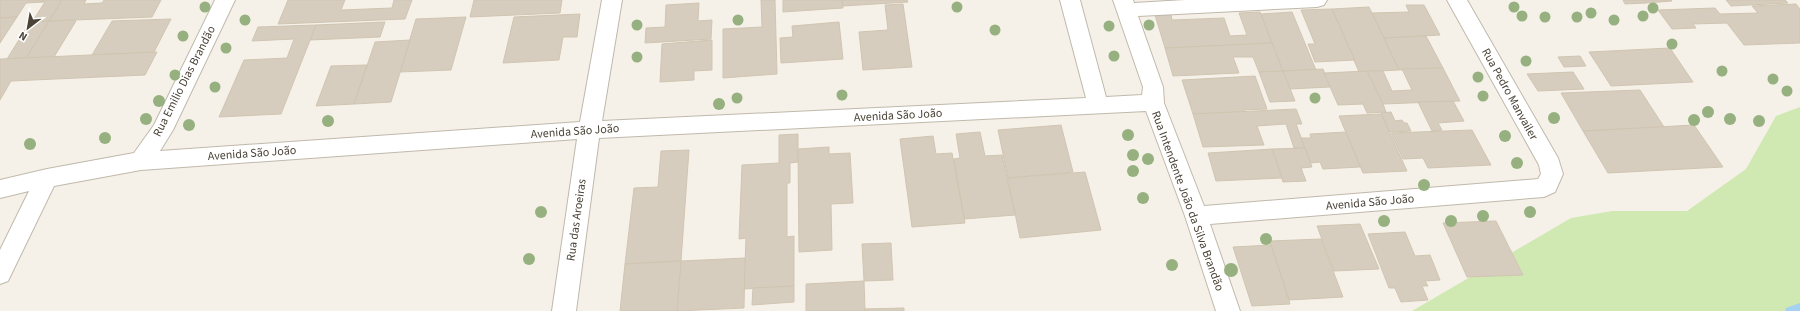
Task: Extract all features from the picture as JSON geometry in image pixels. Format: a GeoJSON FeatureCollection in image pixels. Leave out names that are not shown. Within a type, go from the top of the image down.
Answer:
{"type":"FeatureCollection","features":[{"type":"Feature","properties":{"kind":"street","name":"Rua Emilio Dias Brandão"},"geometry":{"type":"LineString","coordinates":[[141,161],[162,130],[225,0]]}},
{"type":"Feature","properties":{"kind":"street","name":"Rua das Aroeiras"},"geometry":{"type":"LineString","coordinates":[[564,311],[589,130],[596,106],[612,0]]}},
{"type":"Feature","properties":{"kind":"street"},"geometry":{"type":"LineString","coordinates":[[1070,0],[1098,105]]}},
{"type":"Feature","properties":{"kind":"street"},"geometry":{"type":"LineString","coordinates":[[1125,5],[1317,0]]}},
{"type":"Feature","properties":{"kind":"street","name":"Rua Pedro Manvailer"},"geometry":{"type":"LineString","coordinates":[[1457,0],[1550,164],[1553,172],[1552,180],[1544,188]]}},
{"type":"Feature","properties":{"kind":"street","name":"Rua Intendente João da Silva Brandão"},"geometry":{"type":"LineString","coordinates":[[1125,5],[1153,87],[1153,103],[1196,216],[1228,311]]}},
{"type":"Feature","properties":{"kind":"street","name":"Avenida São João"},"geometry":{"type":"LineString","coordinates":[[0,189],[47,178],[141,161],[589,130],[1153,103]]}},
{"type":"Feature","properties":{"kind":"street"},"geometry":{"type":"LineString","coordinates":[[0,274],[47,178]]}},
{"type":"Feature","properties":{"kind":"street","name":"Avenida São João"},"geometry":{"type":"LineString","coordinates":[[1196,216],[1544,188]]}},
{"type":"Feature","properties":{"kind":"green space"},"geometry":{"type":"Polygon","coordinates":[[[1800,107],[1800,311],[1412,311],[1571,218],[1612,211],[1687,211],[1746,169],[1776,116],[1800,107]]]}},
{"type":"Feature","properties":{"kind":"building"},"geometry":{"type":"Polygon","coordinates":[[[0,0],[62,0],[49,21],[32,22],[45,2],[26,3],[17,17],[0,18],[0,0]]]}},
{"type":"Feature","properties":{"kind":"building"},"geometry":{"type":"Polygon","coordinates":[[[62,0],[86,0],[84,4],[102,3],[104,0],[161,0],[152,17],[49,21],[62,0]]]}},
{"type":"Feature","properties":{"kind":"building"},"geometry":{"type":"Polygon","coordinates":[[[288,0],[345,0],[341,10],[392,8],[394,0],[412,0],[405,19],[278,24],[288,0]]]}},
{"type":"Feature","properties":{"kind":"building"},"geometry":{"type":"Polygon","coordinates":[[[474,0],[562,0],[560,13],[470,17],[474,0]]]}},
{"type":"Feature","properties":{"kind":"building"},"geometry":{"type":"Polygon","coordinates":[[[761,0],[775,0],[777,74],[723,78],[723,29],[762,27],[761,0]]]}},
{"type":"Feature","properties":{"kind":"building"},"geometry":{"type":"Polygon","coordinates":[[[783,0],[842,0],[843,8],[783,12],[783,0]]]}},
{"type":"Feature","properties":{"kind":"building"},"geometry":{"type":"Polygon","coordinates":[[[842,0],[907,0],[908,2],[843,6],[842,0]]]}},
{"type":"Feature","properties":{"kind":"building"},"geometry":{"type":"Polygon","coordinates":[[[1623,0],[1645,0],[1646,3],[1625,4],[1623,0]]]}},
{"type":"Feature","properties":{"kind":"building"},"geometry":{"type":"Polygon","coordinates":[[[1645,0],[1671,0],[1672,1],[1646,3],[1645,0]]]}},
{"type":"Feature","properties":{"kind":"building"},"geometry":{"type":"Polygon","coordinates":[[[1726,0],[1785,0],[1788,3],[1731,6],[1726,0]]]}},
{"type":"Feature","properties":{"kind":"building"},"geometry":{"type":"Polygon","coordinates":[[[699,3],[698,21],[712,20],[711,39],[645,43],[646,28],[665,27],[666,5],[699,3]]]}},
{"type":"Feature","properties":{"kind":"building"},"geometry":{"type":"Polygon","coordinates":[[[903,4],[912,67],[863,70],[859,32],[888,30],[885,5],[903,4]]]}},
{"type":"Feature","properties":{"kind":"building"},"geometry":{"type":"Polygon","coordinates":[[[1796,4],[1800,9],[1800,43],[1744,45],[1727,23],[1693,24],[1696,28],[1672,29],[1658,10],[1715,8],[1720,14],[1758,13],[1752,6],[1796,4]]]}},
{"type":"Feature","properties":{"kind":"building"},"geometry":{"type":"Polygon","coordinates":[[[1406,5],[1424,5],[1440,35],[1384,38],[1372,13],[1409,12],[1406,5]]]}},
{"type":"Feature","properties":{"kind":"building"},"geometry":{"type":"Polygon","coordinates":[[[1369,7],[1399,70],[1359,72],[1332,9],[1369,7]]]}},
{"type":"Feature","properties":{"kind":"building"},"geometry":{"type":"Polygon","coordinates":[[[1332,9],[1355,60],[1315,62],[1308,44],[1315,44],[1301,10],[1332,9]]]}},
{"type":"Feature","properties":{"kind":"building"},"geometry":{"type":"Polygon","coordinates":[[[1260,12],[1272,43],[1165,48],[1155,15],[1171,15],[1172,20],[1224,18],[1230,36],[1247,35],[1239,13],[1260,12]]]}},
{"type":"Feature","properties":{"kind":"building"},"geometry":{"type":"Polygon","coordinates":[[[1292,12],[1316,70],[1283,71],[1261,14],[1292,12]]]}},
{"type":"Feature","properties":{"kind":"building"},"geometry":{"type":"Polygon","coordinates":[[[580,14],[577,37],[563,37],[559,60],[503,63],[514,17],[580,14]]]}},
{"type":"Feature","properties":{"kind":"building"},"geometry":{"type":"Polygon","coordinates":[[[17,17],[0,43],[0,18],[17,17]]]}},
{"type":"Feature","properties":{"kind":"building"},"geometry":{"type":"Polygon","coordinates":[[[466,17],[451,70],[400,72],[416,19],[466,17]]]}},
{"type":"Feature","properties":{"kind":"building"},"geometry":{"type":"Polygon","coordinates":[[[171,19],[154,52],[92,55],[112,21],[171,19]]]}},
{"type":"Feature","properties":{"kind":"building"},"geometry":{"type":"Polygon","coordinates":[[[49,21],[76,21],[54,57],[26,58],[49,21]]]}},
{"type":"Feature","properties":{"kind":"building"},"geometry":{"type":"Polygon","coordinates":[[[49,21],[26,58],[7,59],[30,22],[49,21]]]}},
{"type":"Feature","properties":{"kind":"building"},"geometry":{"type":"Polygon","coordinates":[[[385,22],[380,37],[310,40],[316,25],[385,22]]]}},
{"type":"Feature","properties":{"kind":"building"},"geometry":{"type":"Polygon","coordinates":[[[839,22],[843,59],[781,63],[780,38],[793,37],[792,26],[839,22]]]}},
{"type":"Feature","properties":{"kind":"building"},"geometry":{"type":"Polygon","coordinates":[[[316,25],[281,114],[219,117],[244,60],[287,58],[294,39],[252,41],[258,27],[316,25]]]}},
{"type":"Feature","properties":{"kind":"building"},"geometry":{"type":"Polygon","coordinates":[[[1426,36],[1443,68],[1399,70],[1384,38],[1426,36]]]}},
{"type":"Feature","properties":{"kind":"building"},"geometry":{"type":"Polygon","coordinates":[[[410,40],[391,102],[354,104],[375,42],[410,40]]]}},
{"type":"Feature","properties":{"kind":"building"},"geometry":{"type":"Polygon","coordinates":[[[712,40],[712,70],[694,71],[694,80],[660,82],[662,44],[712,40]]]}},
{"type":"Feature","properties":{"kind":"building"},"geometry":{"type":"Polygon","coordinates":[[[1272,43],[1283,71],[1259,72],[1253,57],[1233,57],[1239,73],[1173,76],[1165,48],[1272,43]]]}},
{"type":"Feature","properties":{"kind":"building"},"geometry":{"type":"Polygon","coordinates":[[[1670,48],[1693,82],[1611,86],[1589,52],[1670,48]]]}},
{"type":"Feature","properties":{"kind":"building"},"geometry":{"type":"Polygon","coordinates":[[[157,52],[145,75],[11,81],[0,100],[0,59],[157,52]]]}},
{"type":"Feature","properties":{"kind":"building"},"geometry":{"type":"Polygon","coordinates":[[[1580,56],[1586,66],[1564,67],[1558,57],[1580,56]]]}},
{"type":"Feature","properties":{"kind":"building"},"geometry":{"type":"Polygon","coordinates":[[[367,65],[354,104],[316,106],[331,66],[367,65]]]}},
{"type":"Feature","properties":{"kind":"building"},"geometry":{"type":"Polygon","coordinates":[[[1443,68],[1460,101],[1383,104],[1367,71],[1383,71],[1392,91],[1412,90],[1402,69],[1443,68]]]}},
{"type":"Feature","properties":{"kind":"building"},"geometry":{"type":"Polygon","coordinates":[[[1323,69],[1330,87],[1290,89],[1283,71],[1323,69]]]}},
{"type":"Feature","properties":{"kind":"building"},"geometry":{"type":"Polygon","coordinates":[[[1283,71],[1295,101],[1270,102],[1259,72],[1283,71]]]}},
{"type":"Feature","properties":{"kind":"building"},"geometry":{"type":"Polygon","coordinates":[[[1367,71],[1386,112],[1367,113],[1363,104],[1338,105],[1324,73],[1367,71]]]}},
{"type":"Feature","properties":{"kind":"building"},"geometry":{"type":"Polygon","coordinates":[[[1573,72],[1584,89],[1538,91],[1527,74],[1573,72]]]}},
{"type":"Feature","properties":{"kind":"building"},"geometry":{"type":"Polygon","coordinates":[[[1255,76],[1267,109],[1244,110],[1245,112],[1193,114],[1182,80],[1255,76]]]}},
{"type":"Feature","properties":{"kind":"building"},"geometry":{"type":"Polygon","coordinates":[[[1640,90],[1664,127],[1583,131],[1561,93],[1640,90]]]}},
{"type":"Feature","properties":{"kind":"building"},"geometry":{"type":"Polygon","coordinates":[[[1453,101],[1464,121],[1438,123],[1442,130],[1432,131],[1418,102],[1453,101]]]}},
{"type":"Feature","properties":{"kind":"building"},"geometry":{"type":"Polygon","coordinates":[[[1296,109],[1302,124],[1296,124],[1305,148],[1294,148],[1286,124],[1257,126],[1264,145],[1203,147],[1193,114],[1296,109]]]}},
{"type":"Feature","properties":{"kind":"building"},"geometry":{"type":"Polygon","coordinates":[[[1391,112],[1395,121],[1402,120],[1404,123],[1407,123],[1411,131],[1390,132],[1381,113],[1391,112]]]}},
{"type":"Feature","properties":{"kind":"building"},"geometry":{"type":"Polygon","coordinates":[[[1381,114],[1407,171],[1363,173],[1339,116],[1381,114]]]}},
{"type":"Feature","properties":{"kind":"building"},"geometry":{"type":"Polygon","coordinates":[[[1061,125],[1073,172],[1008,178],[998,130],[1061,125]]]}},
{"type":"Feature","properties":{"kind":"building"},"geometry":{"type":"Polygon","coordinates":[[[1694,125],[1723,167],[1608,173],[1583,131],[1694,125]]]}},
{"type":"Feature","properties":{"kind":"building"},"geometry":{"type":"Polygon","coordinates":[[[1472,130],[1491,165],[1428,168],[1423,158],[1403,159],[1391,133],[1472,130]]]}},
{"type":"Feature","properties":{"kind":"building"},"geometry":{"type":"Polygon","coordinates":[[[980,132],[985,156],[1002,155],[1015,215],[964,219],[954,159],[960,158],[956,134],[980,132]]]}},
{"type":"Feature","properties":{"kind":"building"},"geometry":{"type":"Polygon","coordinates":[[[1346,132],[1360,167],[1323,169],[1320,162],[1311,163],[1301,138],[1311,138],[1310,134],[1346,132]]]}},
{"type":"Feature","properties":{"kind":"building"},"geometry":{"type":"Polygon","coordinates":[[[798,134],[798,162],[790,163],[790,183],[787,183],[787,237],[794,236],[794,286],[744,289],[746,238],[739,239],[742,165],[779,163],[779,135],[798,134]]]}},
{"type":"Feature","properties":{"kind":"building"},"geometry":{"type":"Polygon","coordinates":[[[933,136],[936,154],[952,153],[965,223],[912,227],[900,139],[933,136]]]}},
{"type":"Feature","properties":{"kind":"building"},"geometry":{"type":"Polygon","coordinates":[[[829,147],[829,154],[850,153],[853,203],[831,204],[832,250],[799,252],[798,149],[829,147]]]}},
{"type":"Feature","properties":{"kind":"building"},"geometry":{"type":"Polygon","coordinates":[[[1305,148],[1312,167],[1301,168],[1306,181],[1283,182],[1272,149],[1305,148]]]}},
{"type":"Feature","properties":{"kind":"building"},"geometry":{"type":"Polygon","coordinates":[[[1272,149],[1282,178],[1216,181],[1208,153],[1272,149]]]}},
{"type":"Feature","properties":{"kind":"building"},"geometry":{"type":"Polygon","coordinates":[[[689,150],[681,261],[625,264],[634,188],[658,187],[661,151],[689,150]]]}},
{"type":"Feature","properties":{"kind":"building"},"geometry":{"type":"Polygon","coordinates":[[[1085,172],[1101,230],[1020,238],[1008,178],[1085,172]]]}},
{"type":"Feature","properties":{"kind":"building"},"geometry":{"type":"Polygon","coordinates":[[[1496,221],[1523,275],[1467,277],[1443,223],[1496,221]]]}},
{"type":"Feature","properties":{"kind":"building"},"geometry":{"type":"Polygon","coordinates":[[[1360,224],[1379,269],[1334,271],[1317,226],[1360,224]]]}},
{"type":"Feature","properties":{"kind":"building"},"geometry":{"type":"Polygon","coordinates":[[[1405,232],[1415,256],[1430,255],[1440,280],[1425,281],[1428,286],[1422,286],[1428,300],[1401,302],[1395,288],[1389,288],[1368,234],[1405,232]]]}},
{"type":"Feature","properties":{"kind":"building"},"geometry":{"type":"Polygon","coordinates":[[[1321,239],[1343,297],[1289,300],[1270,241],[1321,239]]]}},
{"type":"Feature","properties":{"kind":"building"},"geometry":{"type":"Polygon","coordinates":[[[891,243],[893,280],[864,281],[862,244],[891,243]]]}},
{"type":"Feature","properties":{"kind":"building"},"geometry":{"type":"Polygon","coordinates":[[[1271,245],[1290,304],[1252,306],[1233,247],[1271,245]]]}},
{"type":"Feature","properties":{"kind":"building"},"geometry":{"type":"Polygon","coordinates":[[[745,258],[744,308],[677,311],[681,261],[745,258]]]}},
{"type":"Feature","properties":{"kind":"building"},"geometry":{"type":"Polygon","coordinates":[[[681,261],[677,311],[620,311],[625,264],[681,261]]]}},
{"type":"Feature","properties":{"kind":"building"},"geometry":{"type":"Polygon","coordinates":[[[864,281],[865,311],[806,311],[806,284],[864,281]]]}},
{"type":"Feature","properties":{"kind":"building"},"geometry":{"type":"Polygon","coordinates":[[[794,286],[794,302],[752,305],[753,288],[794,286]]]}},
{"type":"Feature","properties":{"kind":"building"},"geometry":{"type":"Polygon","coordinates":[[[904,308],[904,311],[865,311],[864,309],[904,308]]]}},
{"type":"Feature","properties":{"kind":"waterway"},"geometry":{"type":"LineString","coordinates":[[1790,311],[1800,307]]}}]}
